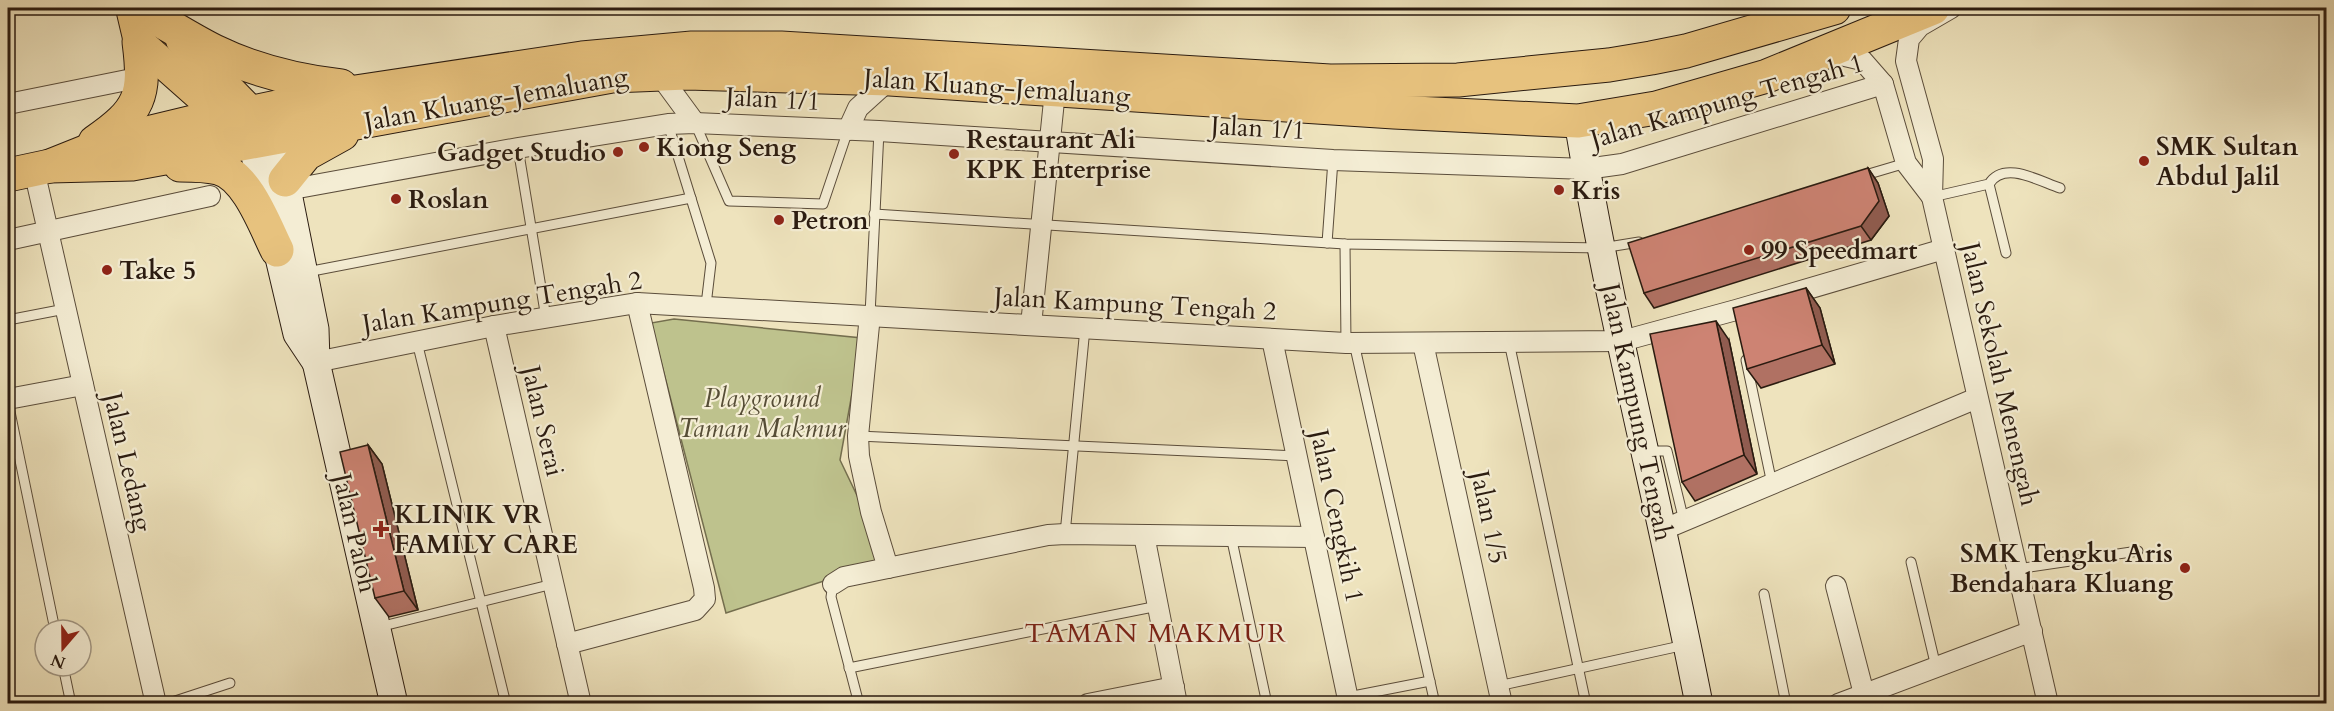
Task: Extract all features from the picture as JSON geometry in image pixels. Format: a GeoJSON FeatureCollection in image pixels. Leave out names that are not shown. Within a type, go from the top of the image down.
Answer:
{"type":"FeatureCollection","features":[{"type":"Feature","properties":{"kind":"highway","name":"Jalan Kluang-Jemaluang"},"geometry":{"type":"LineString","coordinates":[[41,167],[110,142],[251,127],[374,104],[582,58],[692,48],[780,48],[1330,81],[1458,80],[1609,65],[1651,58],[1686,51],[1834,8]]}},
{"type":"Feature","properties":{"kind":"highway","name":"Jalan Kluang-Jemaluang"},"geometry":{"type":"LineString","coordinates":[[374,104],[601,78],[659,74],[890,79],[1394,112],[1578,121],[1656,108],[1767,76],[1933,8]]}},
{"type":"Feature","properties":{"kind":"highway"},"geometry":{"type":"LineString","coordinates":[[41,167],[118,126],[133,107],[142,90],[148,24],[256,68],[374,104]]}},
{"type":"Feature","properties":{"kind":"highway"},"geometry":{"type":"LineString","coordinates":[[286,185],[306,154],[374,104]]}},
{"type":"Feature","properties":{"kind":"highway","name":"Jalan Kluang-Jemaluang"},"geometry":{"type":"LineString","coordinates":[[41,167],[132,164],[251,127]]}},
{"type":"Feature","properties":{"kind":"highway"},"geometry":{"type":"LineString","coordinates":[[132,164],[220,168],[237,179],[253,201],[277,250]]}},
{"type":"Feature","properties":{"kind":"main road"},"geometry":{"type":"LineString","coordinates":[[131,8],[251,127]]}},
{"type":"Feature","properties":{"kind":"main road","name":"Jalan Kampung Tengah"},"geometry":{"type":"LineString","coordinates":[[1578,121],[1644,451],[1673,525],[1687,644],[1699,704]]}},
{"type":"Feature","properties":{"kind":"main road","name":"Jalan Paloh"},"geometry":{"type":"LineString","coordinates":[[251,127],[286,185],[315,329],[316,362],[394,704]]}},
{"type":"Feature","properties":{"kind":"main road","name":"Jalan Paloh"},"geometry":{"type":"LineString","coordinates":[[251,127],[297,334],[316,362]]}},
{"type":"Feature","properties":{"kind":"street","name":"Jalan Sekolah Menengah"},"geometry":{"type":"LineString","coordinates":[[1951,8],[1920,26],[1909,39],[1906,61],[1933,159],[1932,197],[2048,704]]}},
{"type":"Feature","properties":{"kind":"street","name":"Jalan Sekolah Menengah"},"geometry":{"type":"LineString","coordinates":[[1827,52],[1862,60],[1883,84],[1906,164],[1932,197]]}},
{"type":"Feature","properties":{"kind":"street"},"geometry":{"type":"LineString","coordinates":[[659,74],[695,123]]}},
{"type":"Feature","properties":{"kind":"street"},"geometry":{"type":"LineString","coordinates":[[8,104],[142,77]]}},
{"type":"Feature","properties":{"kind":"street"},"geometry":{"type":"LineString","coordinates":[[848,130],[858,108],[890,79]]}},
{"type":"Feature","properties":{"kind":"street","name":"Jalan Kampung Tengah 1"},"geometry":{"type":"LineString","coordinates":[[1586,169],[1622,164],[1883,84]]}},
{"type":"Feature","properties":{"kind":"street"},"geometry":{"type":"LineString","coordinates":[[1031,325],[1055,91]]}},
{"type":"Feature","properties":{"kind":"street","name":"Jalan 1/1"},"geometry":{"type":"LineString","coordinates":[[286,185],[668,124],[695,123],[879,131],[1333,160],[1586,169]]}},
{"type":"Feature","properties":{"kind":"street","name":"Jalan Ledang"},"geometry":{"type":"LineString","coordinates":[[41,167],[48,233],[156,704]]}},
{"type":"Feature","properties":{"kind":"street"},"geometry":{"type":"LineString","coordinates":[[8,240],[210,196]]}},
{"type":"Feature","properties":{"kind":"street","name":"Jalan Kampung Tengah 2"},"geometry":{"type":"LineString","coordinates":[[316,362],[494,326],[637,303],[706,305],[1350,343],[1622,341],[1737,316],[1944,249]]}},
{"type":"Feature","properties":{"kind":"street"},"geometry":{"type":"LineString","coordinates":[[567,644],[695,610],[705,600],[637,303]]}},
{"type":"Feature","properties":{"kind":"street"},"geometry":{"type":"LineString","coordinates":[[870,315],[858,436],[859,456],[871,512],[888,568]]}},
{"type":"Feature","properties":{"kind":"street","name":"Jalan Serai"},"geometry":{"type":"LineString","coordinates":[[494,326],[581,704]]}},
{"type":"Feature","properties":{"kind":"street","name":"Jalan Cengkih 1"},"geometry":{"type":"LineString","coordinates":[[1272,339],[1349,700]]}},
{"type":"Feature","properties":{"kind":"street","name":"Jalan 1/5"},"geometry":{"type":"LineString","coordinates":[[1423,342],[1500,695]]}},
{"type":"Feature","properties":{"kind":"street"},"geometry":{"type":"LineString","coordinates":[[8,401],[82,385]]}},
{"type":"Feature","properties":{"kind":"street"},"geometry":{"type":"LineString","coordinates":[[1673,525],[1977,398]]}},
{"type":"Feature","properties":{"kind":"street"},"geometry":{"type":"LineString","coordinates":[[833,584],[844,577],[1065,534],[1314,537]]}},
{"type":"Feature","properties":{"kind":"street"},"geometry":{"type":"LineString","coordinates":[[1088,704],[1176,695],[1144,535]]}},
{"type":"Feature","properties":{"kind":"street"},"geometry":{"type":"LineString","coordinates":[[1836,586],[1854,700],[2032,632]]}},
{"type":"Feature","properties":{"kind":"lane"},"geometry":{"type":"LineString","coordinates":[[695,123],[729,201],[823,204],[848,130]]}},
{"type":"Feature","properties":{"kind":"lane"},"geometry":{"type":"LineString","coordinates":[[668,124],[711,263],[706,305]]}},
{"type":"Feature","properties":{"kind":"lane"},"geometry":{"type":"LineString","coordinates":[[870,315],[873,214],[879,131]]}},
{"type":"Feature","properties":{"kind":"lane"},"geometry":{"type":"LineString","coordinates":[[518,148],[546,318]]}},
{"type":"Feature","properties":{"kind":"lane"},"geometry":{"type":"LineString","coordinates":[[1327,243],[1333,160]]}},
{"type":"Feature","properties":{"kind":"lane"},"geometry":{"type":"LineString","coordinates":[[1855,178],[1906,164]]}},
{"type":"Feature","properties":{"kind":"lane"},"geometry":{"type":"LineString","coordinates":[[2006,253],[1989,184],[1993,177],[2001,172],[2012,172],[2060,188]]}},
{"type":"Feature","properties":{"kind":"lane"},"geometry":{"type":"LineString","coordinates":[[1932,197],[1989,184]]}},
{"type":"Feature","properties":{"kind":"lane"},"geometry":{"type":"LineString","coordinates":[[303,272],[691,198]]}},
{"type":"Feature","properties":{"kind":"lane"},"geometry":{"type":"LineString","coordinates":[[873,214],[1345,244],[1602,248],[1654,238]]}},
{"type":"Feature","properties":{"kind":"lane"},"geometry":{"type":"LineString","coordinates":[[1345,244],[1350,343],[1435,704]]}},
{"type":"Feature","properties":{"kind":"lane"},"geometry":{"type":"LineString","coordinates":[[8,320],[66,309]]}},
{"type":"Feature","properties":{"kind":"lane"},"geometry":{"type":"LineString","coordinates":[[1065,534],[1085,328]]}},
{"type":"Feature","properties":{"kind":"lane"},"geometry":{"type":"LineString","coordinates":[[417,342],[506,704]]}},
{"type":"Feature","properties":{"kind":"lane"},"geometry":{"type":"LineString","coordinates":[[1509,342],[1586,704]]}},
{"type":"Feature","properties":{"kind":"lane"},"geometry":{"type":"LineString","coordinates":[[1743,345],[1772,484]]}},
{"type":"Feature","properties":{"kind":"lane"},"geometry":{"type":"LineString","coordinates":[[8,401],[53,618]]}},
{"type":"Feature","properties":{"kind":"lane"},"geometry":{"type":"LineString","coordinates":[[858,436],[1297,456]]}},
{"type":"Feature","properties":{"kind":"lane"},"geometry":{"type":"LineString","coordinates":[[1231,536],[1267,704]]}},
{"type":"Feature","properties":{"kind":"lane"},"geometry":{"type":"LineString","coordinates":[[2017,569],[2138,551]]}},
{"type":"Feature","properties":{"kind":"lane"},"geometry":{"type":"LineString","coordinates":[[1911,562],[1936,667]]}},
{"type":"Feature","properties":{"kind":"lane"},"geometry":{"type":"LineString","coordinates":[[376,628],[553,584]]}},
{"type":"Feature","properties":{"kind":"lane"},"geometry":{"type":"LineString","coordinates":[[833,584],[831,597],[859,704]]}},
{"type":"Feature","properties":{"kind":"lane"},"geometry":{"type":"LineString","coordinates":[[1764,594],[1786,704]]}},
{"type":"Feature","properties":{"kind":"lane"},"geometry":{"type":"LineString","coordinates":[[849,668],[1158,606]]}},
{"type":"Feature","properties":{"kind":"lane"},"geometry":{"type":"LineString","coordinates":[[1500,695],[1579,668],[1687,644]]}},
{"type":"Feature","properties":{"kind":"lane"},"geometry":{"type":"LineString","coordinates":[[65,678],[70,704]]}},
{"type":"Feature","properties":{"kind":"lane"},"geometry":{"type":"LineString","coordinates":[[1349,700],[1430,681]]}},
{"type":"Feature","properties":{"kind":"lane"},"geometry":{"type":"LineString","coordinates":[[166,704],[230,683]]}},
{"type":"Feature","properties":{"kind":"green space","name":"Playground Taman Makmur"},"geometry":{"type":"Polygon","coordinates":[[[674,319],[862,338],[840,460],[888,560],[726,613],[651,323],[674,319]]]}},
{"type":"Feature","properties":{"kind":"building"},"geometry":{"type":"Polygon","coordinates":[[[1868,168],[1879,201],[1861,226],[1644,293],[1628,243],[1868,168]]]}},
{"type":"Feature","properties":{"kind":"building"},"geometry":{"type":"Polygon","coordinates":[[[1806,288],[1822,345],[1747,369],[1733,308],[1806,288]]]}},
{"type":"Feature","properties":{"kind":"building"},"geometry":{"type":"Polygon","coordinates":[[[1716,321],[1744,455],[1682,482],[1650,334],[1716,321]]]}},
{"type":"Feature","properties":{"kind":"building"},"geometry":{"type":"Polygon","coordinates":[[[368,445],[404,591],[375,598],[340,452],[368,445]]]}},
{"type":"Feature","properties":{"kind":"place","name":"Kiong Seng"},"geometry":{"type":"Point","coordinates":[644,147]}},
{"type":"Feature","properties":{"kind":"place","name":"Gadget Studio"},"geometry":{"type":"Point","coordinates":[618,152]}},
{"type":"Feature","properties":{"kind":"place","name":"Restaurant Ali KPK Enterprise"},"geometry":{"type":"Point","coordinates":[954,154]}},
{"type":"Feature","properties":{"kind":"place","name":"SMK Sultan Abdul Jalil"},"geometry":{"type":"Point","coordinates":[2144,161]}},
{"type":"Feature","properties":{"kind":"place","name":"Kris"},"geometry":{"type":"Point","coordinates":[1559,190]}},
{"type":"Feature","properties":{"kind":"place","name":"Roslan"},"geometry":{"type":"Point","coordinates":[396,199]}},
{"type":"Feature","properties":{"kind":"place","name":"Petron"},"geometry":{"type":"Point","coordinates":[779,220]}},
{"type":"Feature","properties":{"kind":"place","name":"99 Speedmart"},"geometry":{"type":"Point","coordinates":[1749,250]}},
{"type":"Feature","properties":{"kind":"place","name":"Take 5"},"geometry":{"type":"Point","coordinates":[107,270]}},
{"type":"Feature","properties":{"kind":"place","name":"KLINIK VR FAMILY CARE"},"geometry":{"type":"Point","coordinates":[381,529]}},
{"type":"Feature","properties":{"kind":"place","name":"SMK Tengku Aris Bendahara Kluang"},"geometry":{"type":"Point","coordinates":[2185,568]}},
{"type":"Feature","properties":{"kind":"district","name":"TAMAN MAKMUR"},"geometry":{"type":"Point","coordinates":[1156,633]}}]}
